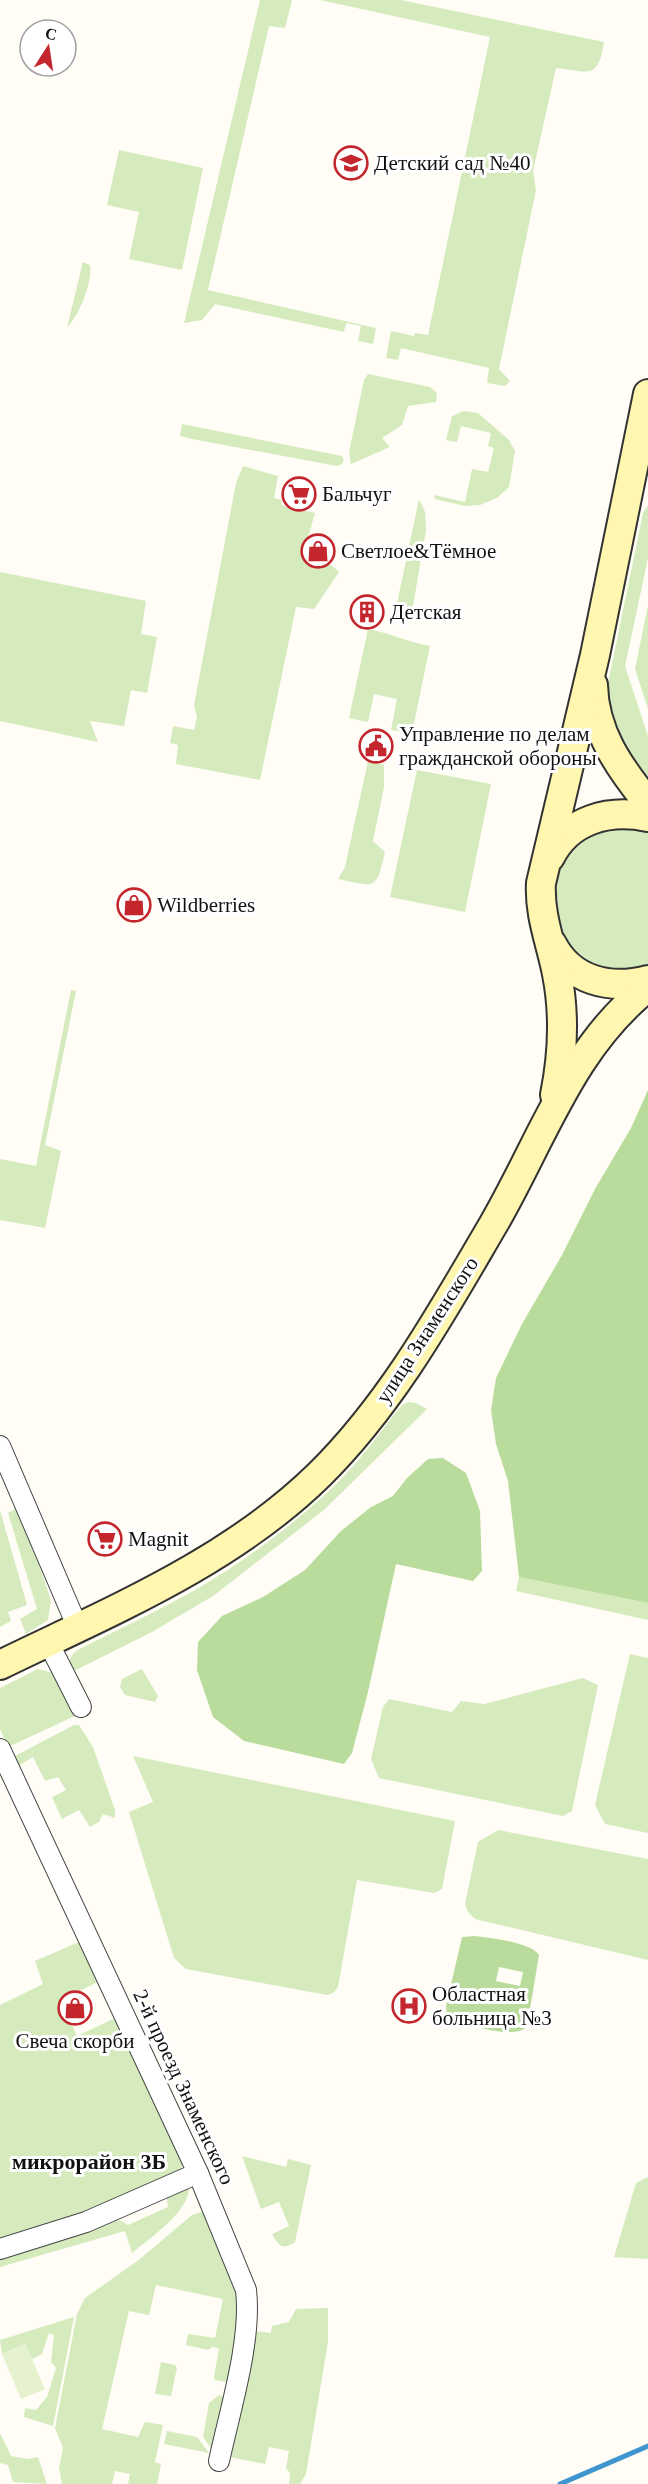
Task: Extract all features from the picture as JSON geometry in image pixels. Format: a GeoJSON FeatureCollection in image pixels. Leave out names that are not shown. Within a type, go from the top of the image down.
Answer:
{"type":"FeatureCollection","features":[{"type":"Feature","properties":{"kind":"main road"},"geometry":{"type":"LineString","coordinates":[[553,1108],[561,1066],[563,1030],[560,991],[540,898],[543,872],[595,655],[648,393]]}},
{"type":"Feature","properties":{"kind":"main road"},"geometry":{"type":"LineString","coordinates":[[595,655],[594,699],[603,735],[628,778],[648,802]]}},
{"type":"Feature","properties":{"kind":"main road"},"geometry":{"type":"LineString","coordinates":[[543,872],[554,850],[565,836],[580,824],[613,814],[648,817]]}},
{"type":"Feature","properties":{"kind":"main road"},"geometry":{"type":"LineString","coordinates":[[546,931],[562,959],[574,971],[587,978],[624,986],[648,980]]}},
{"type":"Feature","properties":{"kind":"main road","name":"улица Знаменского"},"geometry":{"type":"LineString","coordinates":[[0,1665],[148,1594],[236,1541],[279,1509],[319,1474],[375,1410],[418,1352],[517,1184],[553,1108],[592,1045],[614,1018],[648,987]]}},
{"type":"Feature","properties":{"kind":"street"},"geometry":{"type":"LineString","coordinates":[[0,1446],[78,1628]]}},
{"type":"Feature","properties":{"kind":"street"},"geometry":{"type":"LineString","coordinates":[[48,1642],[81,1707]]}},
{"type":"Feature","properties":{"kind":"street","name":"2-й проезд Знаменского"},"geometry":{"type":"LineString","coordinates":[[0,1749],[198,2173],[246,2290],[248,2310],[219,2461]]}},
{"type":"Feature","properties":{"kind":"street"},"geometry":{"type":"LineString","coordinates":[[0,2248],[87,2223],[198,2173]]}},
{"type":"Feature","properties":{"kind":"green space"},"geometry":{"type":"Polygon","coordinates":[[[260,0],[292,0],[285,28],[269,26],[208,290],[376,328],[373,344],[358,341],[361,326],[346,323],[344,332],[215,304],[202,320],[184,323],[260,0]]]}},
{"type":"Feature","properties":{"kind":"green space"},"geometry":{"type":"Polygon","coordinates":[[[320,0],[401,0],[604,42],[594,69],[583,72],[556,68],[533,171],[536,190],[499,369],[510,381],[505,386],[487,383],[489,368],[401,348],[398,360],[386,358],[391,331],[414,336],[415,333],[428,335],[490,37],[320,0]]]}},
{"type":"Feature","properties":{"kind":"green space"},"geometry":{"type":"Polygon","coordinates":[[[119,150],[203,168],[182,270],[129,259],[139,212],[107,205],[119,150]]]}},
{"type":"Feature","properties":{"kind":"green space"},"geometry":{"type":"Polygon","coordinates":[[[83,262],[90,265],[87,289],[76,315],[67,327],[83,262]]]}},
{"type":"Feature","properties":{"kind":"green space"},"geometry":{"type":"Polygon","coordinates":[[[368,374],[430,387],[437,393],[436,402],[408,406],[402,425],[382,438],[390,447],[351,464],[349,452],[364,380],[368,374]]]}},
{"type":"Feature","properties":{"kind":"green space"},"geometry":{"type":"Polygon","coordinates":[[[464,411],[478,413],[509,440],[515,451],[509,487],[497,498],[480,505],[465,506],[435,499],[434,495],[465,502],[472,469],[488,472],[494,448],[488,446],[491,433],[461,426],[457,442],[446,440],[452,416],[464,411]]]}},
{"type":"Feature","properties":{"kind":"green space"},"geometry":{"type":"Polygon","coordinates":[[[182,424],[342,456],[344,460],[341,465],[337,466],[192,439],[180,436],[182,424]]]}},
{"type":"Feature","properties":{"kind":"green space"},"geometry":{"type":"Polygon","coordinates":[[[243,466],[278,476],[274,498],[282,500],[281,505],[315,513],[302,558],[330,564],[339,572],[314,609],[296,607],[260,780],[176,764],[178,745],[170,743],[173,726],[194,730],[197,717],[194,705],[236,483],[243,466]]]}},
{"type":"Feature","properties":{"kind":"green space"},"geometry":{"type":"Polygon","coordinates":[[[419,499],[425,512],[426,530],[412,612],[396,608],[419,499]]]}},
{"type":"Feature","properties":{"kind":"green space"},"geometry":{"type":"Polygon","coordinates":[[[648,505],[648,558],[625,666],[648,736],[648,780],[616,739],[605,698],[643,513],[648,505]]]}},
{"type":"Feature","properties":{"kind":"green space"},"geometry":{"type":"Polygon","coordinates":[[[0,572],[146,601],[141,634],[157,637],[147,693],[131,690],[124,726],[90,721],[98,742],[0,721],[0,572]]]}},
{"type":"Feature","properties":{"kind":"green space"},"geometry":{"type":"Polygon","coordinates":[[[648,605],[648,709],[635,669],[648,605]]]}},
{"type":"Feature","properties":{"kind":"green space"},"geometry":{"type":"Polygon","coordinates":[[[368,629],[430,646],[412,733],[391,730],[397,699],[374,694],[368,722],[349,718],[368,629]]]}},
{"type":"Feature","properties":{"kind":"green space"},"geometry":{"type":"Polygon","coordinates":[[[368,761],[384,765],[384,787],[373,841],[385,852],[376,880],[372,883],[360,884],[338,879],[345,867],[368,761]]]}},
{"type":"Feature","properties":{"kind":"green space"},"geometry":{"type":"Polygon","coordinates":[[[417,770],[491,784],[465,912],[390,897],[417,770]]]}},
{"type":"Feature","properties":{"kind":"green space"},"geometry":{"type":"Polygon","coordinates":[[[630,827],[648,831],[648,966],[613,969],[586,959],[567,939],[557,914],[555,887],[562,862],[580,841],[607,829],[630,827]]]}},
{"type":"Feature","properties":{"kind":"green space"},"geometry":{"type":"Polygon","coordinates":[[[71,990],[76,991],[45,1145],[61,1151],[45,1228],[0,1220],[0,1159],[36,1166],[71,990]]]}},
{"type":"Feature","properties":{"kind":"green space"},"geometry":{"type":"Polygon","coordinates":[[[648,1090],[648,1603],[519,1577],[508,1481],[496,1444],[491,1410],[496,1378],[522,1324],[562,1255],[595,1189],[631,1128],[648,1090]]]}},
{"type":"Feature","properties":{"kind":"green space"},"geometry":{"type":"Polygon","coordinates":[[[408,1402],[416,1403],[427,1409],[324,1510],[213,1596],[152,1632],[70,1673],[70,1661],[76,1651],[208,1582],[254,1552],[293,1522],[341,1479],[402,1405],[408,1402]]]}},
{"type":"Feature","properties":{"kind":"green space"},"geometry":{"type":"Polygon","coordinates":[[[443,1458],[466,1473],[480,1511],[482,1571],[473,1581],[396,1564],[368,1692],[352,1753],[344,1764],[244,1741],[213,1717],[197,1670],[198,1642],[222,1616],[263,1597],[305,1570],[341,1531],[371,1507],[393,1496],[407,1478],[428,1459],[443,1458]]]}},
{"type":"Feature","properties":{"kind":"green space"},"geometry":{"type":"Polygon","coordinates":[[[19,1507],[51,1600],[48,1620],[26,1634],[20,1619],[37,1609],[8,1513],[19,1507]]]}},
{"type":"Feature","properties":{"kind":"green space"},"geometry":{"type":"Polygon","coordinates":[[[0,1510],[27,1605],[8,1612],[11,1621],[0,1627],[0,1510]]]}},
{"type":"Feature","properties":{"kind":"green space"},"geometry":{"type":"Polygon","coordinates":[[[519,1577],[648,1603],[648,1620],[516,1591],[519,1577]]]}},
{"type":"Feature","properties":{"kind":"green space"},"geometry":{"type":"Polygon","coordinates":[[[630,1654],[648,1658],[648,1833],[605,1824],[595,1805],[630,1654]]]}},
{"type":"Feature","properties":{"kind":"green space"},"geometry":{"type":"Polygon","coordinates":[[[38,1669],[54,1673],[77,1715],[8,1747],[0,1729],[0,1688],[38,1669]]]}},
{"type":"Feature","properties":{"kind":"green space"},"geometry":{"type":"Polygon","coordinates":[[[142,1669],[158,1696],[155,1702],[125,1695],[120,1687],[122,1679],[142,1669]]]}},
{"type":"Feature","properties":{"kind":"green space"},"geometry":{"type":"Polygon","coordinates":[[[583,1678],[598,1685],[572,1811],[563,1816],[379,1778],[371,1759],[383,1707],[389,1699],[452,1712],[461,1701],[484,1704],[583,1678]]]}},
{"type":"Feature","properties":{"kind":"green space"},"geometry":{"type":"Polygon","coordinates":[[[74,1725],[79,1725],[93,1747],[115,1810],[115,1818],[103,1814],[99,1822],[90,1827],[79,1810],[62,1819],[52,1797],[66,1790],[58,1777],[45,1781],[33,1757],[17,1767],[13,1757],[74,1725]]]}},
{"type":"Feature","properties":{"kind":"green space"},"geometry":{"type":"Polygon","coordinates":[[[133,1756],[455,1821],[442,1889],[434,1893],[357,1880],[338,1987],[333,1993],[327,1995],[186,1969],[174,1958],[129,1812],[153,1802],[133,1756]]]}},
{"type":"Feature","properties":{"kind":"green space"},"geometry":{"type":"Polygon","coordinates":[[[498,1830],[648,1859],[648,1960],[475,1919],[468,1912],[465,1904],[478,1842],[498,1830]]]}},
{"type":"Feature","properties":{"kind":"green space"},"geometry":{"type":"Polygon","coordinates":[[[475,1936],[509,1941],[527,1947],[539,1955],[527,2027],[520,2031],[501,2032],[451,2021],[447,2015],[446,2006],[462,1937],[475,1936]],[[499,1967],[496,1981],[520,1986],[523,1972],[499,1967]]]}},
{"type":"Feature","properties":{"kind":"green space"},"geometry":{"type":"Polygon","coordinates":[[[79,1942],[98,1982],[61,2000],[77,2036],[115,2018],[183,2162],[181,2170],[94,2213],[0,2241],[0,2005],[43,1984],[35,1961],[79,1942]]]}},
{"type":"Feature","properties":{"kind":"green space"},"geometry":{"type":"Polygon","coordinates":[[[242,2156],[286,2167],[288,2159],[311,2165],[295,2242],[291,2245],[281,2246],[272,2234],[289,2226],[279,2202],[261,2209],[242,2156]]]}},
{"type":"Feature","properties":{"kind":"green space"},"geometry":{"type":"Polygon","coordinates":[[[648,2177],[648,2259],[614,2257],[636,2183],[648,2177]]]}},
{"type":"Feature","properties":{"kind":"green space"},"geometry":{"type":"Polygon","coordinates":[[[189,2187],[188,2196],[176,2214],[132,2253],[125,2231],[0,2267],[0,2255],[115,2218],[128,2225],[168,2207],[166,2194],[189,2187]]]}},
{"type":"Feature","properties":{"kind":"green space"},"geometry":{"type":"Polygon","coordinates":[[[201,2212],[209,2213],[242,2286],[230,2379],[227,2382],[215,2380],[219,2348],[212,2347],[208,2350],[186,2345],[188,2334],[215,2338],[223,2299],[156,2285],[149,2315],[129,2311],[102,2429],[138,2437],[145,2422],[163,2425],[155,2462],[161,2464],[157,2484],[128,2484],[130,2474],[115,2471],[112,2484],[62,2484],[59,2468],[63,2448],[55,2428],[77,2314],[85,2298],[140,2259],[192,2215],[201,2212]]]}},
{"type":"Feature","properties":{"kind":"green space"},"geometry":{"type":"Polygon","coordinates":[[[328,2308],[328,2342],[306,2474],[300,2484],[289,2484],[290,2473],[286,2468],[289,2451],[269,2447],[265,2464],[230,2457],[228,2453],[237,2404],[243,2404],[255,2331],[271,2333],[272,2326],[289,2322],[296,2309],[328,2308]]]}},
{"type":"Feature","properties":{"kind":"green space"},"geometry":{"type":"Polygon","coordinates":[[[74,2317],[53,2426],[24,2417],[25,2408],[36,2410],[47,2397],[56,2368],[51,2362],[54,2335],[49,2333],[42,2354],[32,2359],[25,2344],[2,2354],[0,2340],[74,2317]]]}},
{"type":"Feature","properties":{"kind":"green space"},"geometry":{"type":"Polygon","coordinates":[[[25,2343],[45,2389],[21,2399],[2,2354],[25,2343]]]}},
{"type":"Feature","properties":{"kind":"green space"},"geometry":{"type":"Polygon","coordinates":[[[161,2362],[175,2365],[177,2368],[171,2396],[155,2394],[161,2362]]]}},
{"type":"Feature","properties":{"kind":"green space"},"geometry":{"type":"Polygon","coordinates":[[[219,2395],[226,2400],[213,2451],[203,2437],[209,2403],[219,2395]]]}},
{"type":"Feature","properties":{"kind":"green space"},"geometry":{"type":"Polygon","coordinates":[[[167,2431],[197,2437],[209,2453],[164,2444],[167,2431]]]}},
{"type":"Feature","properties":{"kind":"green space"},"geometry":{"type":"Polygon","coordinates":[[[0,2433],[11,2456],[27,2459],[38,2457],[47,2484],[13,2482],[8,2465],[0,2463],[0,2433]]]}},
{"type":"Feature","properties":{"kind":"waterway"},"geometry":{"type":"LineString","coordinates":[[560,2484],[648,2446]]}},
{"type":"Feature","properties":{"kind":"place","name":"Детский сад №40"},"geometry":{"type":"Point","coordinates":[351,163]}},
{"type":"Feature","properties":{"kind":"place","name":"Бальчуг"},"geometry":{"type":"Point","coordinates":[299,494]}},
{"type":"Feature","properties":{"kind":"place","name":"Светлое&Тёмное"},"geometry":{"type":"Point","coordinates":[318,551]}},
{"type":"Feature","properties":{"kind":"place","name":"Детская"},"geometry":{"type":"Point","coordinates":[367,612]}},
{"type":"Feature","properties":{"kind":"place","name":"Управление по делам гражданской обороны"},"geometry":{"type":"Point","coordinates":[376,746]}},
{"type":"Feature","properties":{"kind":"place","name":"Wildberries"},"geometry":{"type":"Point","coordinates":[134,905]}},
{"type":"Feature","properties":{"kind":"place","name":"Magnit"},"geometry":{"type":"Point","coordinates":[105,1539]}},
{"type":"Feature","properties":{"kind":"place","name":"Областная больница №3"},"geometry":{"type":"Point","coordinates":[409,2006]}},
{"type":"Feature","properties":{"kind":"place","name":"Свеча скорби"},"geometry":{"type":"Point","coordinates":[75,2008]}},
{"type":"Feature","properties":{"kind":"district","name":"микрорайон 3Б"},"geometry":{"type":"Point","coordinates":[89,2161]}}]}
